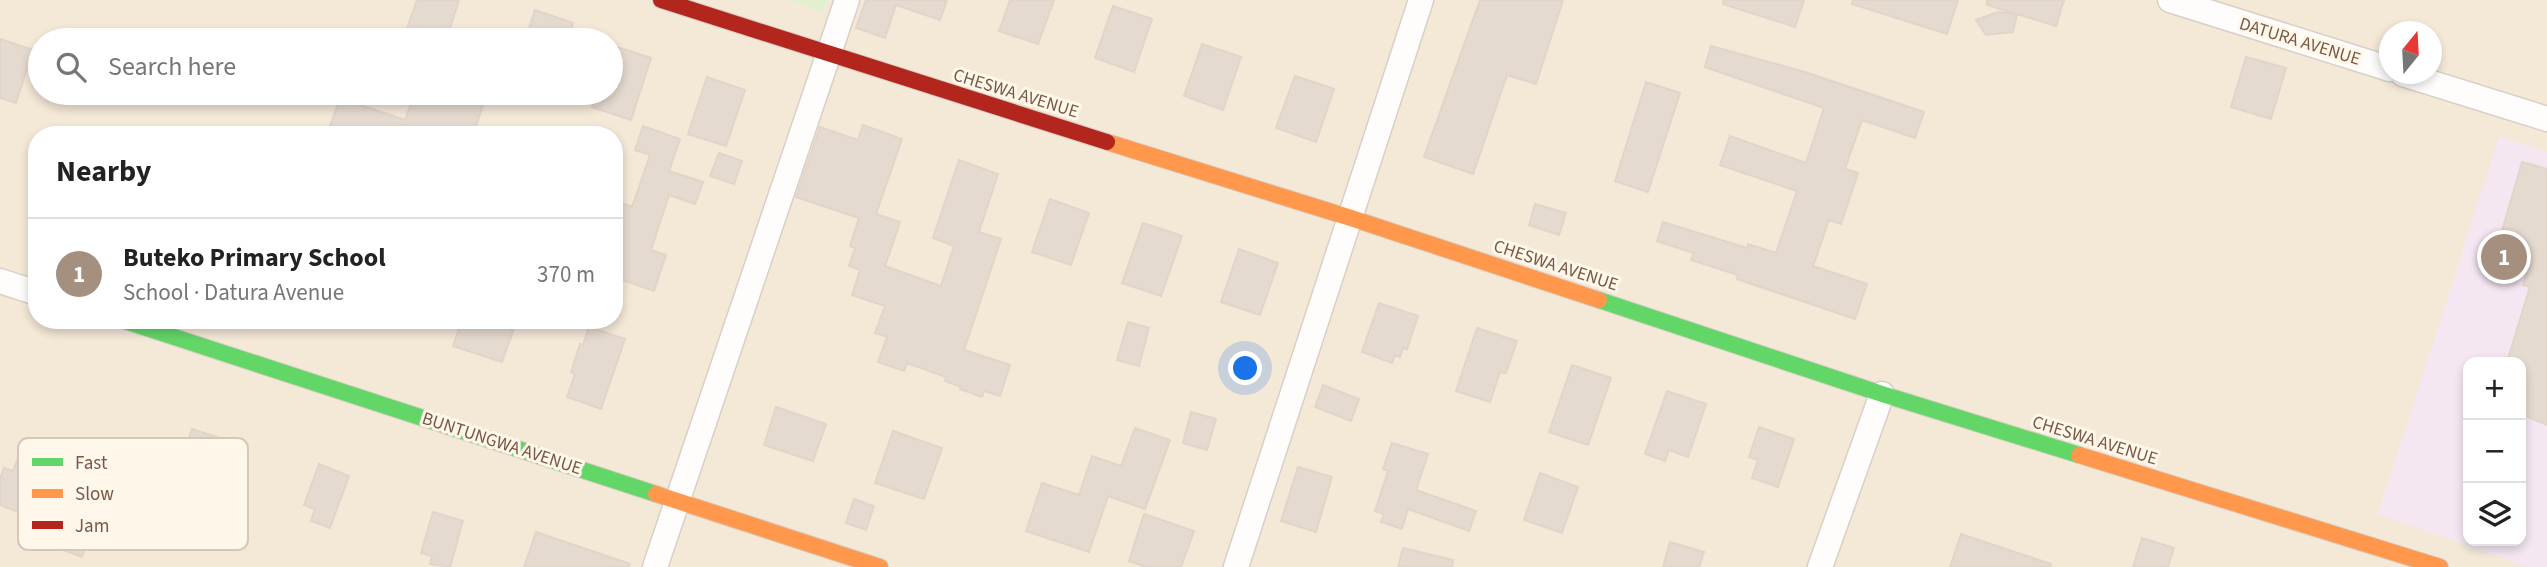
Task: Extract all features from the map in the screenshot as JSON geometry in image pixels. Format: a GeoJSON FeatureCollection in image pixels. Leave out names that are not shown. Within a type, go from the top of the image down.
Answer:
{"type":"FeatureCollection","features":[{"type":"Feature","properties":{"kind":"street","name":"CHESWA AVENUE"},"geometry":{"type":"LineString","coordinates":[[661,0],[1351,218],[1882,394],[2440,567]]}},
{"type":"Feature","properties":{"kind":"street"},"geometry":{"type":"LineString","coordinates":[[655,567],[847,0]]}},
{"type":"Feature","properties":{"kind":"street"},"geometry":{"type":"LineString","coordinates":[[1236,567],[1421,0]]}},
{"type":"Feature","properties":{"kind":"street","name":"DATURA AVENUE"},"geometry":{"type":"LineString","coordinates":[[2170,0],[2379,66]]}},
{"type":"Feature","properties":{"kind":"street"},"geometry":{"type":"LineString","coordinates":[[2435,84],[2547,119]]}},
{"type":"Feature","properties":{"kind":"street"},"geometry":{"type":"LineString","coordinates":[[0,281],[28,290]]}},
{"type":"Feature","properties":{"kind":"street","name":"BUNTUNGWA AVENUE"},"geometry":{"type":"LineString","coordinates":[[150,329],[880,567]]}},
{"type":"Feature","properties":{"kind":"street"},"geometry":{"type":"LineString","coordinates":[[1820,567],[1882,394]]}},
{"type":"Feature","properties":{"kind":"shaded area"},"geometry":{"type":"Polygon","coordinates":[[[0,0],[789,0],[823,12],[827,0],[2547,0],[2547,567],[0,567],[0,0]]]}},
{"type":"Feature","properties":{"kind":"shaded area"},"geometry":{"type":"Polygon","coordinates":[[[2499,137],[2547,152],[2547,567],[2527,567],[2468,546],[2526,546],[2526,357],[2463,357],[2463,544],[2378,514],[2499,137]]]}},
{"type":"Feature","properties":{"kind":"green space"},"geometry":{"type":"Polygon","coordinates":[[[789,0],[827,0],[823,12],[789,0]]]}},
{"type":"Feature","properties":{"kind":"building"},"geometry":{"type":"Polygon","coordinates":[[[417,0],[459,0],[450,28],[407,28],[417,0]]]}},
{"type":"Feature","properties":{"kind":"building"},"geometry":{"type":"Polygon","coordinates":[[[866,0],[947,0],[940,20],[896,5],[885,38],[856,28],[866,0]]]}},
{"type":"Feature","properties":{"kind":"building"},"geometry":{"type":"Polygon","coordinates":[[[1010,0],[1054,0],[1038,44],[999,31],[1010,0]]]}},
{"type":"Feature","properties":{"kind":"building"},"geometry":{"type":"Polygon","coordinates":[[[1480,0],[1563,0],[1536,84],[1507,75],[1473,174],[1424,157],[1480,0]]]}},
{"type":"Feature","properties":{"kind":"building"},"geometry":{"type":"Polygon","coordinates":[[[1724,0],[1804,0],[1795,27],[1723,4],[1724,0]]]}},
{"type":"Feature","properties":{"kind":"building"},"geometry":{"type":"Polygon","coordinates":[[[1853,0],[1958,0],[1947,34],[1852,4],[1853,0]]]}},
{"type":"Feature","properties":{"kind":"building"},"geometry":{"type":"Polygon","coordinates":[[[1987,0],[2064,0],[2056,26],[1987,5],[1987,0]]]}},
{"type":"Feature","properties":{"kind":"building"},"geometry":{"type":"Polygon","coordinates":[[[1113,6],[1152,19],[1134,72],[1095,58],[1113,6]]]}},
{"type":"Feature","properties":{"kind":"building"},"geometry":{"type":"Polygon","coordinates":[[[535,10],[573,23],[572,28],[529,28],[535,10]]]}},
{"type":"Feature","properties":{"kind":"building"},"geometry":{"type":"Polygon","coordinates":[[[1998,12],[2017,14],[2013,32],[1986,35],[1976,20],[1998,12]]]}},
{"type":"Feature","properties":{"kind":"building"},"geometry":{"type":"Polygon","coordinates":[[[0,39],[28,48],[28,66],[16,103],[0,98],[0,39]]]}},
{"type":"Feature","properties":{"kind":"building"},"geometry":{"type":"Polygon","coordinates":[[[1202,44],[1241,57],[1223,110],[1184,96],[1202,44]]]}},
{"type":"Feature","properties":{"kind":"building"},"geometry":{"type":"Polygon","coordinates":[[[1711,46],[1805,72],[1924,112],[1915,138],[1862,120],[1845,169],[1858,173],[1841,224],[1829,220],[1813,266],[1867,284],[1855,319],[1737,279],[1738,275],[1691,260],[1694,253],[1657,241],[1663,222],[1747,248],[1748,244],[1776,253],[1797,191],[1720,165],[1730,136],[1806,163],[1824,108],[1705,67],[1711,46]]]}},
{"type":"Feature","properties":{"kind":"building"},"geometry":{"type":"Polygon","coordinates":[[[623,49],[651,58],[631,120],[592,107],[623,105],[623,49]]]}},
{"type":"Feature","properties":{"kind":"building"},"geometry":{"type":"Polygon","coordinates":[[[2246,57],[2286,68],[2271,119],[2231,107],[2246,57]]]}},
{"type":"Feature","properties":{"kind":"building"},"geometry":{"type":"Polygon","coordinates":[[[1295,76],[1334,89],[1316,142],[1276,128],[1295,76]]]}},
{"type":"Feature","properties":{"kind":"building"},"geometry":{"type":"Polygon","coordinates":[[[707,77],[745,90],[726,146],[688,134],[707,77]]]}},
{"type":"Feature","properties":{"kind":"building"},"geometry":{"type":"Polygon","coordinates":[[[1646,82],[1680,93],[1648,192],[1615,181],[1646,82]]]}},
{"type":"Feature","properties":{"kind":"building"},"geometry":{"type":"Polygon","coordinates":[[[338,105],[361,105],[405,120],[411,105],[483,105],[476,126],[330,126],[338,105]]]}},
{"type":"Feature","properties":{"kind":"building"},"geometry":{"type":"Polygon","coordinates":[[[863,125],[902,139],[876,214],[900,222],[885,266],[941,286],[954,246],[933,238],[959,160],[998,174],[979,232],[1001,239],[964,350],[1010,365],[1000,396],[984,391],[982,397],[945,381],[946,377],[907,363],[904,371],[878,362],[887,337],[875,333],[885,306],[852,295],[860,270],[849,266],[855,248],[850,246],[859,218],[796,197],[820,127],[858,140],[863,125]]]}},
{"type":"Feature","properties":{"kind":"building"},"geometry":{"type":"Polygon","coordinates":[[[643,126],[680,139],[669,171],[703,182],[695,204],[669,195],[651,250],[666,255],[654,291],[623,280],[623,203],[632,207],[650,155],[635,150],[643,126]]]}},
{"type":"Feature","properties":{"kind":"building"},"geometry":{"type":"Polygon","coordinates":[[[719,153],[742,161],[734,184],[710,176],[719,153]]]}},
{"type":"Feature","properties":{"kind":"building"},"geometry":{"type":"Polygon","coordinates":[[[2522,162],[2547,169],[2547,425],[2526,416],[2526,357],[2509,357],[2530,287],[2523,285],[2527,272],[2493,262],[2522,162]]]}},
{"type":"Feature","properties":{"kind":"building"},"geometry":{"type":"Polygon","coordinates":[[[1050,199],[1089,213],[1071,265],[1032,252],[1050,199]]]}},
{"type":"Feature","properties":{"kind":"building"},"geometry":{"type":"Polygon","coordinates":[[[1535,204],[1566,213],[1559,235],[1529,225],[1535,204]]]}},
{"type":"Feature","properties":{"kind":"building"},"geometry":{"type":"Polygon","coordinates":[[[1143,223],[1182,236],[1161,296],[1122,283],[1143,223]]]}},
{"type":"Feature","properties":{"kind":"building"},"geometry":{"type":"Polygon","coordinates":[[[1239,249],[1278,263],[1260,315],[1221,302],[1239,249]]]}},
{"type":"Feature","properties":{"kind":"building"},"geometry":{"type":"Polygon","coordinates":[[[1379,303],[1418,316],[1407,349],[1403,348],[1400,357],[1395,355],[1392,363],[1362,352],[1379,303]]]}},
{"type":"Feature","properties":{"kind":"building"},"geometry":{"type":"Polygon","coordinates":[[[1128,322],[1149,328],[1139,366],[1117,360],[1128,322]]]}},
{"type":"Feature","properties":{"kind":"building"},"geometry":{"type":"Polygon","coordinates":[[[1477,328],[1517,341],[1506,373],[1500,372],[1490,402],[1456,391],[1477,328]]]}},
{"type":"Feature","properties":{"kind":"building"},"geometry":{"type":"Polygon","coordinates":[[[459,329],[514,329],[502,362],[453,346],[459,329]]]}},
{"type":"Feature","properties":{"kind":"building"},"geometry":{"type":"Polygon","coordinates":[[[588,329],[625,339],[601,409],[567,397],[575,374],[571,372],[580,344],[583,345],[588,329]]]}},
{"type":"Feature","properties":{"kind":"building"},"geometry":{"type":"Polygon","coordinates":[[[1572,365],[1611,378],[1588,445],[1549,432],[1572,365]]]}},
{"type":"Feature","properties":{"kind":"building"},"geometry":{"type":"Polygon","coordinates":[[[1323,385],[1359,399],[1351,421],[1315,407],[1323,385]]]}},
{"type":"Feature","properties":{"kind":"building"},"geometry":{"type":"Polygon","coordinates":[[[1667,391],[1706,404],[1688,457],[1669,450],[1665,461],[1645,454],[1667,391]]]}},
{"type":"Feature","properties":{"kind":"building"},"geometry":{"type":"Polygon","coordinates":[[[776,407],[826,424],[813,461],[764,445],[776,407]]]}},
{"type":"Feature","properties":{"kind":"building"},"geometry":{"type":"Polygon","coordinates":[[[1191,412],[1216,419],[1207,450],[1183,443],[1191,412]]]}},
{"type":"Feature","properties":{"kind":"building"},"geometry":{"type":"Polygon","coordinates":[[[1759,427],[1794,439],[1778,487],[1752,478],[1758,460],[1749,457],[1759,427]]]}},
{"type":"Feature","properties":{"kind":"building"},"geometry":{"type":"Polygon","coordinates":[[[1135,428],[1170,440],[1145,509],[1108,496],[1089,552],[1026,531],[1042,483],[1079,495],[1092,456],[1121,466],[1135,428]]]}},
{"type":"Feature","properties":{"kind":"building"},"geometry":{"type":"Polygon","coordinates":[[[192,429],[220,438],[189,438],[192,429]]]}},
{"type":"Feature","properties":{"kind":"building"},"geometry":{"type":"Polygon","coordinates":[[[893,431],[942,448],[924,499],[875,483],[893,431]]]}},
{"type":"Feature","properties":{"kind":"building"},"geometry":{"type":"Polygon","coordinates":[[[1392,443],[1428,454],[1416,490],[1476,511],[1469,531],[1408,509],[1402,529],[1381,522],[1384,514],[1375,511],[1388,471],[1383,469],[1392,443]]]}},
{"type":"Feature","properties":{"kind":"building"},"geometry":{"type":"Polygon","coordinates":[[[18,458],[18,512],[0,505],[0,479],[4,468],[13,471],[18,458]]]}},
{"type":"Feature","properties":{"kind":"building"},"geometry":{"type":"Polygon","coordinates":[[[319,464],[349,476],[330,528],[311,521],[315,509],[304,505],[319,464]]]}},
{"type":"Feature","properties":{"kind":"building"},"geometry":{"type":"Polygon","coordinates":[[[1298,467],[1332,477],[1316,532],[1281,521],[1298,467]]]}},
{"type":"Feature","properties":{"kind":"building"},"geometry":{"type":"Polygon","coordinates":[[[1540,473],[1578,487],[1562,533],[1524,520],[1540,473]]]}},
{"type":"Feature","properties":{"kind":"building"},"geometry":{"type":"Polygon","coordinates":[[[854,499],[874,506],[866,530],[846,523],[854,499]]]}},
{"type":"Feature","properties":{"kind":"building"},"geometry":{"type":"Polygon","coordinates":[[[433,512],[463,521],[450,567],[430,564],[432,556],[421,553],[433,512]]]}},
{"type":"Feature","properties":{"kind":"building"},"geometry":{"type":"Polygon","coordinates":[[[1144,514],[1194,531],[1181,567],[1147,567],[1129,561],[1144,514]]]}},
{"type":"Feature","properties":{"kind":"building"},"geometry":{"type":"Polygon","coordinates":[[[536,532],[630,564],[629,567],[524,567],[536,532]]]}},
{"type":"Feature","properties":{"kind":"building"},"geometry":{"type":"Polygon","coordinates":[[[1961,534],[2051,564],[2050,567],[1950,567],[1961,534]]]}},
{"type":"Feature","properties":{"kind":"building"},"geometry":{"type":"Polygon","coordinates":[[[2142,538],[2174,548],[2168,567],[2133,567],[2142,538]]]}},
{"type":"Feature","properties":{"kind":"building"},"geometry":{"type":"Polygon","coordinates":[[[1670,542],[1704,552],[1699,567],[1663,567],[1670,542]]]}},
{"type":"Feature","properties":{"kind":"building"},"geometry":{"type":"Polygon","coordinates":[[[1403,548],[1453,560],[1452,567],[1398,567],[1403,548]]]}},
{"type":"Feature","properties":{"kind":"building"},"geometry":{"type":"Polygon","coordinates":[[[63,550],[84,550],[82,557],[63,550]]]}},
{"type":"Feature","properties":{"kind":"traffic: fast"},"geometry":{"type":"LineString","coordinates":[[1599,300],[1882,394],[2079,455]]}},
{"type":"Feature","properties":{"kind":"traffic: fast"},"geometry":{"type":"LineString","coordinates":[[150,329],[656,494]]}},
{"type":"Feature","properties":{"kind":"traffic: slow"},"geometry":{"type":"LineString","coordinates":[[1107,142],[1351,218],[1599,300]]}},
{"type":"Feature","properties":{"kind":"traffic: slow"},"geometry":{"type":"LineString","coordinates":[[2079,455],[2440,567]]}},
{"type":"Feature","properties":{"kind":"traffic: slow"},"geometry":{"type":"LineString","coordinates":[[656,494],[880,567]]}},
{"type":"Feature","properties":{"kind":"traffic: jam"},"geometry":{"type":"LineString","coordinates":[[661,0],[1107,142]]}},
{"type":"Feature","properties":{"kind":"place","name":"Buteko Primary School"},"geometry":{"type":"Point","coordinates":[2504,257]}}]}
